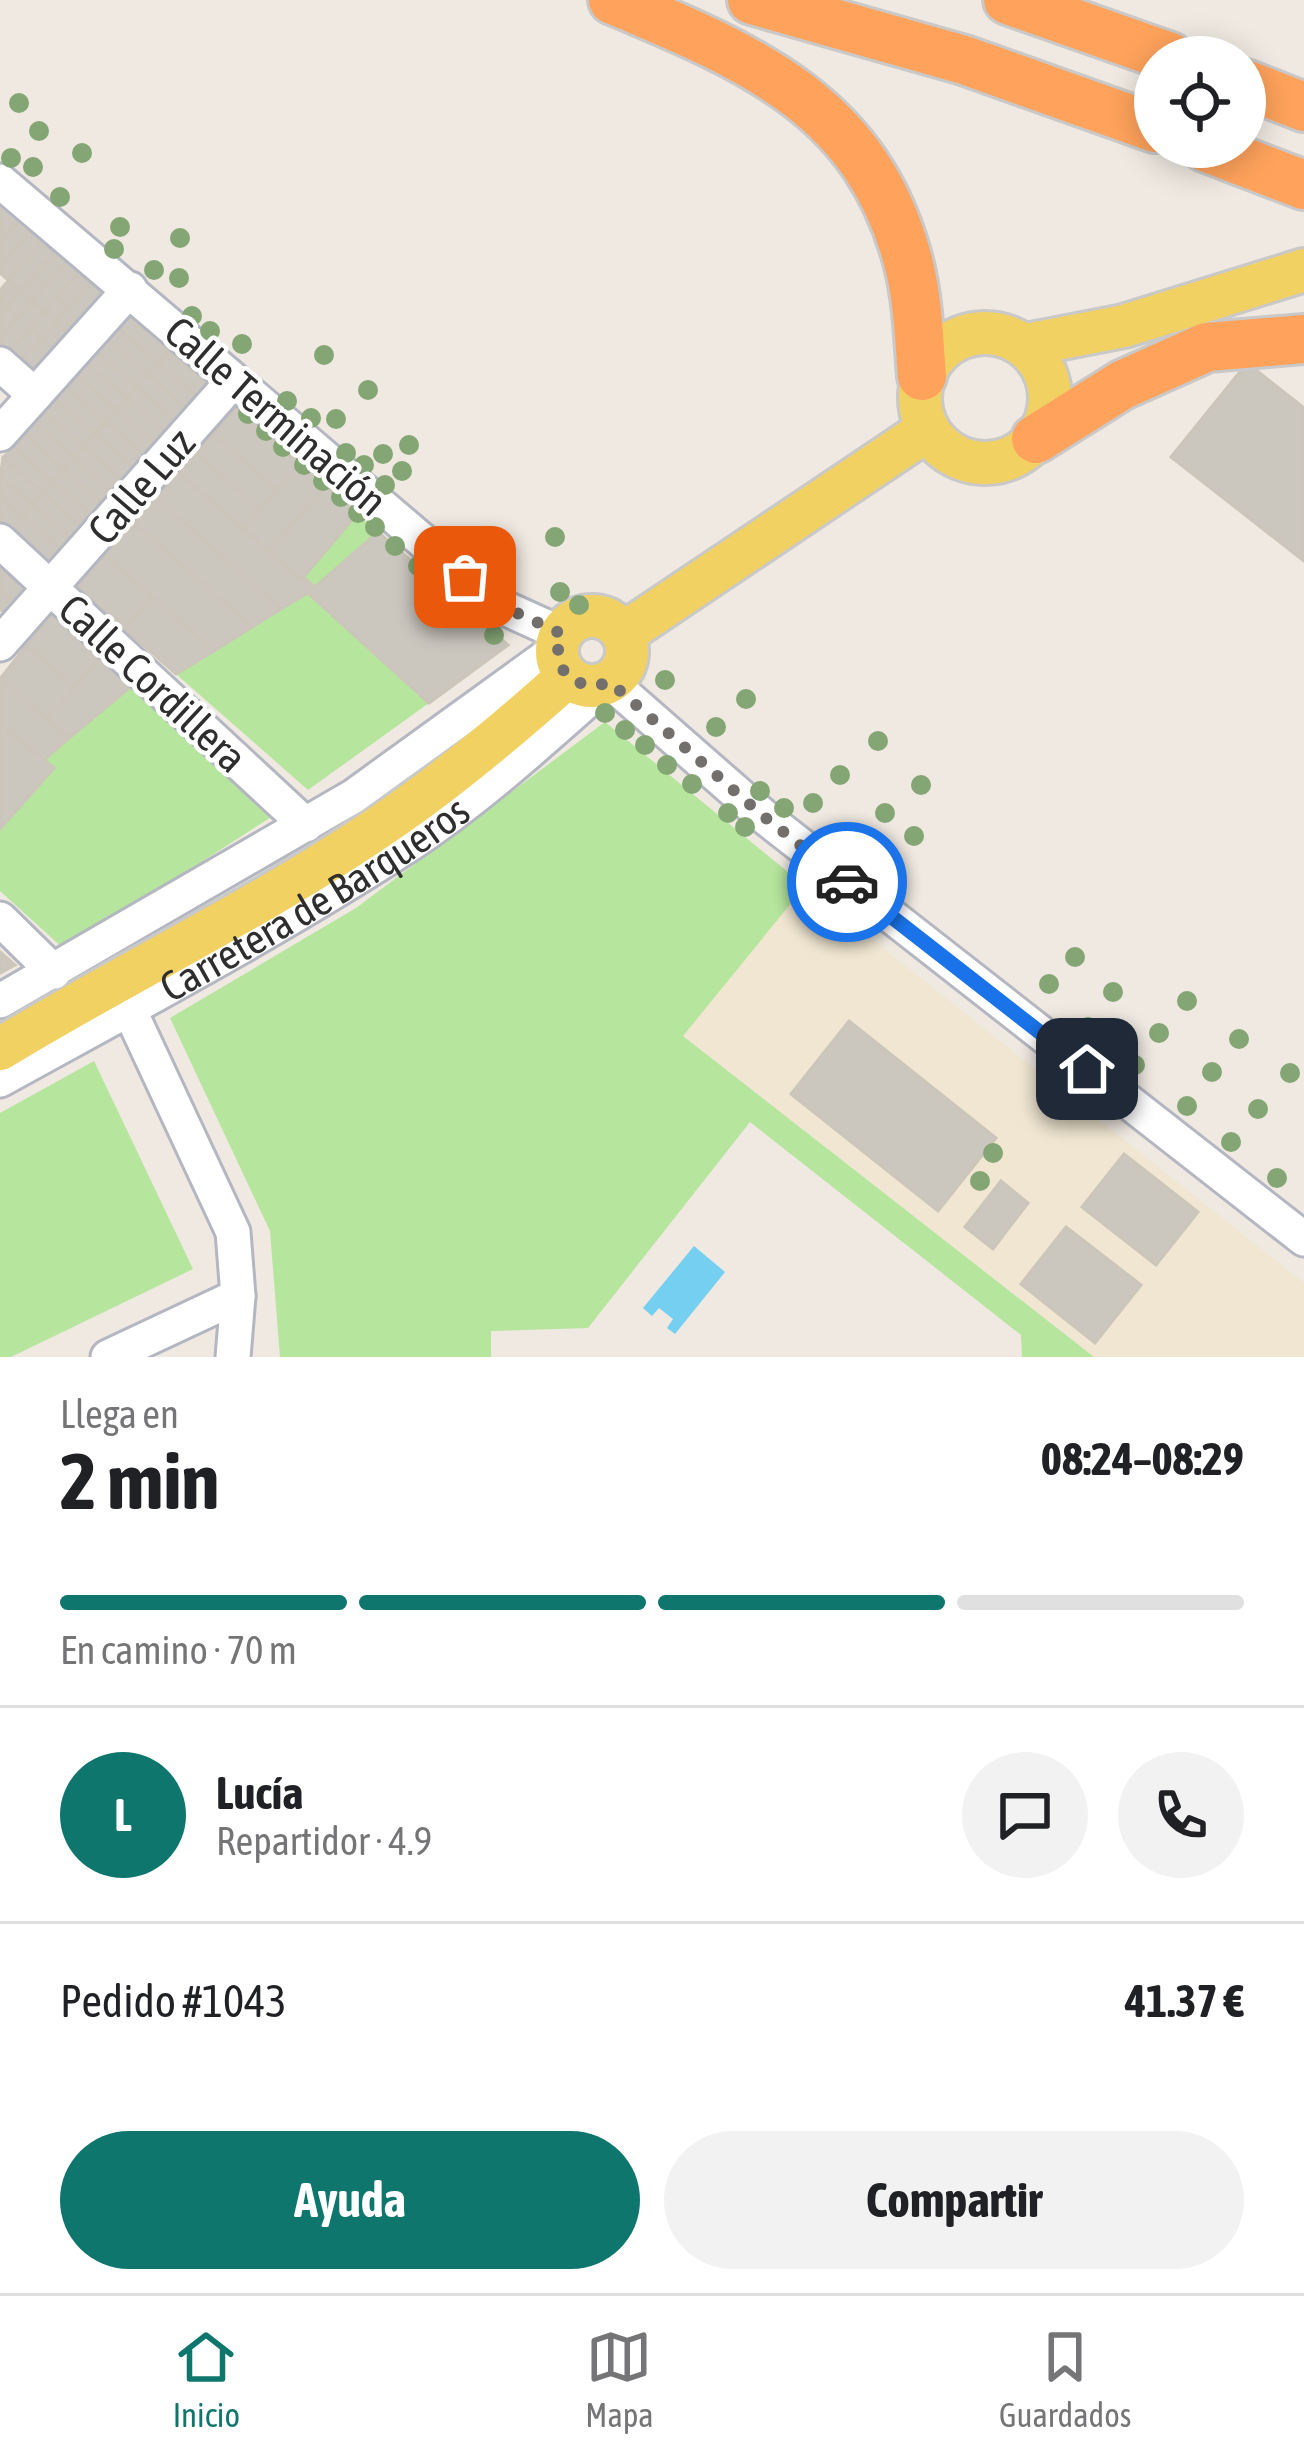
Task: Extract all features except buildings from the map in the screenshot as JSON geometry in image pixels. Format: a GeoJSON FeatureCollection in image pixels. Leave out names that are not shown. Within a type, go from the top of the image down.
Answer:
{"type":"FeatureCollection","features":[{"type":"Feature","properties":{"kind":"highway"},"geometry":{"type":"LineString","coordinates":[[613,0],[726,47],[787,84],[830,121],[867,165],[895,217],[910,270],[922,376]]}},
{"type":"Feature","properties":{"kind":"highway"},"geometry":{"type":"LineString","coordinates":[[752,0],[964,60],[1134,121]]}},
{"type":"Feature","properties":{"kind":"highway"},"geometry":{"type":"LineString","coordinates":[[1008,0],[1134,44]]}},
{"type":"Feature","properties":{"kind":"highway"},"geometry":{"type":"LineString","coordinates":[[1266,92],[1304,106]]}},
{"type":"Feature","properties":{"kind":"highway"},"geometry":{"type":"LineString","coordinates":[[1260,168],[1304,185]]}},
{"type":"Feature","properties":{"kind":"highway"},"geometry":{"type":"LineString","coordinates":[[1036,439],[1122,385],[1207,347],[1304,339]]}},
{"type":"Feature","properties":{"kind":"main road"},"geometry":{"type":"LineString","coordinates":[[1026,345],[1124,326],[1304,270]]}},
{"type":"Feature","properties":{"kind":"main road"},"geometry":{"type":"LineString","coordinates":[[1051,390],[1124,326]]}},
{"type":"Feature","properties":{"kind":"main road"},"geometry":{"type":"LineString","coordinates":[[998,332],[1026,345],[1043,365],[1051,390],[1048,416],[1036,439],[1000,462],[958,458],[940,447],[920,412],[922,376],[939,349],[966,334],[998,332]]}},
{"type":"Feature","properties":{"kind":"main road"},"geometry":{"type":"LineString","coordinates":[[623,634],[927,430]]}},
{"type":"Feature","properties":{"kind":"main road"},"geometry":{"type":"LineString","coordinates":[[598,616],[623,634],[624,666],[581,665],[577,620],[598,616]]}},
{"type":"Feature","properties":{"kind":"main road","name":"Carretera de Barqueros"},"geometry":{"type":"LineString","coordinates":[[0,1049],[332,858],[391,819],[515,723],[581,665]]}},
{"type":"Feature","properties":{"kind":"street","name":"Calle Terminación"},"geometry":{"type":"LineString","coordinates":[[0,181],[498,604],[1304,1239]]}},
{"type":"Feature","properties":{"kind":"street"},"geometry":{"type":"LineString","coordinates":[[0,434],[130,289]]}},
{"type":"Feature","properties":{"kind":"street"},"geometry":{"type":"LineString","coordinates":[[0,364],[35,395]]}},
{"type":"Feature","properties":{"kind":"street","name":"Calle Luz"},"geometry":{"type":"LineString","coordinates":[[0,644],[233,381]]}},
{"type":"Feature","properties":{"kind":"street","name":"Calle Cordillera"},"geometry":{"type":"LineString","coordinates":[[0,541],[306,825]]}},
{"type":"Feature","properties":{"kind":"street","name":"Carretera de Barqueros"},"geometry":{"type":"LineString","coordinates":[[0,1001],[581,665]]}},
{"type":"Feature","properties":{"kind":"street","name":"Carretera de Barqueros"},"geometry":{"type":"LineString","coordinates":[[0,1080],[408,845],[530,752],[581,665]]}},
{"type":"Feature","properties":{"kind":"street"},"geometry":{"type":"LineString","coordinates":[[0,919],[54,972]]}},
{"type":"Feature","properties":{"kind":"street"},"geometry":{"type":"LineString","coordinates":[[128,1009],[233,1232],[238,1296],[233,1357]]}},
{"type":"Feature","properties":{"kind":"street"},"geometry":{"type":"LineString","coordinates":[[108,1357],[238,1296]]}},
{"type":"Feature","properties":{"kind":"shaded area"},"geometry":{"type":"Polygon","coordinates":[[[805,886],[1304,1283],[1304,1357],[1094,1357],[682,1035],[805,886]]]}},
{"type":"Feature","properties":{"kind":"green space"},"geometry":{"type":"Polygon","coordinates":[[[357,514],[378,532],[316,588],[303,577],[357,514]]]}},
{"type":"Feature","properties":{"kind":"green space"},"geometry":{"type":"Polygon","coordinates":[[[308,593],[429,703],[308,790],[176,674],[308,593]]]}},
{"type":"Feature","properties":{"kind":"green space"},"geometry":{"type":"Polygon","coordinates":[[[134,684],[279,812],[65,950],[0,891],[0,829],[53,769],[44,760],[134,684]]]}},
{"type":"Feature","properties":{"kind":"green space"},"geometry":{"type":"Polygon","coordinates":[[[605,722],[805,886],[683,1036],[1094,1357],[1022,1357],[1021,1335],[750,1122],[588,1328],[491,1331],[491,1357],[280,1357],[270,1231],[170,1018],[356,908],[605,722]]]}},
{"type":"Feature","properties":{"kind":"green space"},"geometry":{"type":"Polygon","coordinates":[[[94,1061],[193,1269],[11,1357],[0,1357],[0,1113],[94,1061]]]}},
{"type":"Feature","properties":{"kind":"water"},"geometry":{"type":"Polygon","coordinates":[[[694,1246],[725,1272],[675,1334],[667,1328],[673,1319],[659,1308],[652,1316],[643,1308],[694,1246]]]}},
{"type":"Feature","properties":{"kind":"way so far"},"geometry":{"type":"LineString","coordinates":[[465,577],[498,604],[562,634],[557,659],[567,677],[586,686],[610,682],[762,815],[847,882]]}},
{"type":"Feature","properties":{"kind":"route"},"geometry":{"type":"LineString","coordinates":[[847,882],[1087,1069]]}}]}
